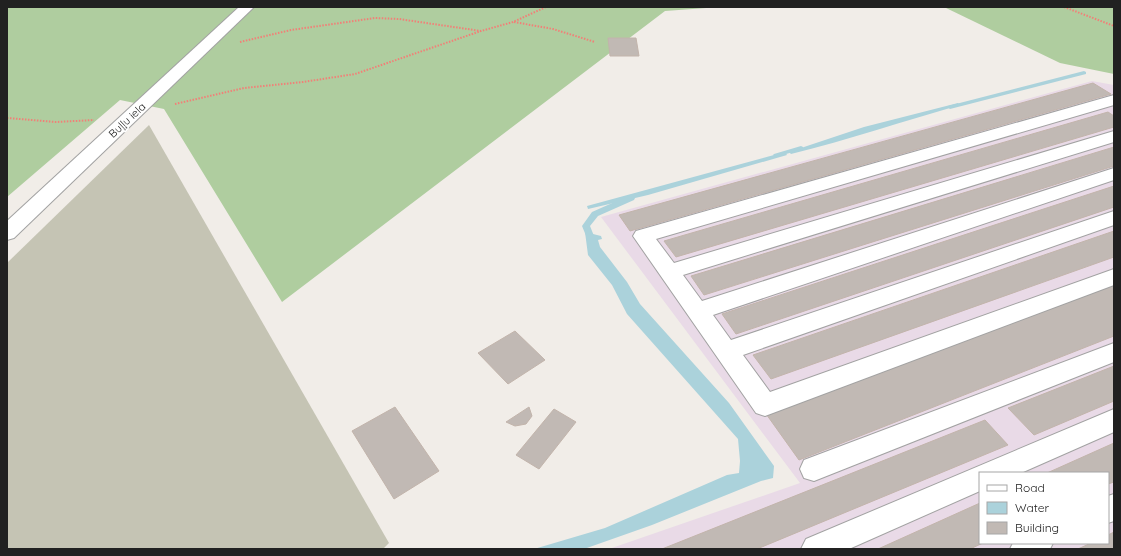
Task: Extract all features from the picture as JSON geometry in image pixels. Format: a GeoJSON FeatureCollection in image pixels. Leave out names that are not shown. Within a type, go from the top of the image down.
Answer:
{"type":"FeatureCollection","features":[{"type":"Feature","properties":{"kind":"street","name":"Buļļu iela"},"geometry":{"type":"LineString","coordinates":[[7,233],[247,7]]}},
{"type":"Feature","properties":{"kind":"street"},"geometry":{"type":"LineString","coordinates":[[1114,100],[643,236],[765,405],[1114,277]]}},
{"type":"Feature","properties":{"kind":"street"},"geometry":{"type":"LineString","coordinates":[[669,272],[1114,136]]}},
{"type":"Feature","properties":{"kind":"street"},"geometry":{"type":"LineString","coordinates":[[698,311],[1114,174]]}},
{"type":"Feature","properties":{"kind":"street"},"geometry":{"type":"LineString","coordinates":[[727,351],[1114,218]]}},
{"type":"Feature","properties":{"kind":"street"},"geometry":{"type":"LineString","coordinates":[[814,469],[1114,352]]}},
{"type":"Feature","properties":{"kind":"street"},"geometry":{"type":"LineString","coordinates":[[994,472],[1114,420]]}},
{"type":"Feature","properties":{"kind":"street"},"geometry":{"type":"LineString","coordinates":[[816,549],[979,478]]}},
{"type":"Feature","properties":{"kind":"street"},"geometry":{"type":"LineString","coordinates":[[1025,549],[1036,544]]}},
{"type":"Feature","properties":{"kind":"path"},"geometry":{"type":"LineString","coordinates":[[7,118],[56,122],[114,120],[244,88],[303,82],[355,74],[481,31],[514,22],[546,7]]}},
{"type":"Feature","properties":{"kind":"path"},"geometry":{"type":"LineString","coordinates":[[1064,7],[1114,26]]}},
{"type":"Feature","properties":{"kind":"path"},"geometry":{"type":"LineString","coordinates":[[201,51],[291,30],[352,20],[399,19],[481,31]]}},
{"type":"Feature","properties":{"kind":"path"},"geometry":{"type":"LineString","coordinates":[[514,22],[553,29],[595,42]]}},
{"type":"Feature","properties":{"kind":"shaded area"},"geometry":{"type":"Polygon","coordinates":[[[1092,81],[1114,85],[1114,549],[609,549],[800,483],[601,217],[1092,81]]]}},
{"type":"Feature","properties":{"kind":"shaded area"},"geometry":{"type":"Polygon","coordinates":[[[149,125],[389,543],[383,549],[7,549],[7,263],[149,125]]]}},
{"type":"Feature","properties":{"kind":"green space"},"geometry":{"type":"Polygon","coordinates":[[[7,7],[720,7],[665,11],[282,302],[164,109],[120,100],[7,197],[7,7]]]}},
{"type":"Feature","properties":{"kind":"green space"},"geometry":{"type":"Polygon","coordinates":[[[944,7],[1114,7],[1114,74],[1060,63],[944,7]]]}},
{"type":"Feature","properties":{"kind":"water"},"geometry":{"type":"Polygon","coordinates":[[[958,103],[960,105],[855,137],[791,154],[789,152],[864,127],[958,103]]]}},
{"type":"Feature","properties":{"kind":"water"},"geometry":{"type":"Polygon","coordinates":[[[785,152],[787,155],[648,195],[588,209],[587,206],[785,152]]]}},
{"type":"Feature","properties":{"kind":"water"},"geometry":{"type":"Polygon","coordinates":[[[585,232],[601,236],[602,239],[598,240],[600,247],[627,282],[640,304],[729,403],[774,466],[773,478],[761,481],[652,525],[584,549],[534,549],[605,528],[727,475],[739,473],[740,461],[738,439],[627,314],[612,285],[588,255],[585,232]]]}},
{"type":"Feature","properties":{"kind":"building"},"geometry":{"type":"Polygon","coordinates":[[[608,38],[636,38],[639,56],[610,56],[608,38]]]}},
{"type":"Feature","properties":{"kind":"building"},"geometry":{"type":"Polygon","coordinates":[[[1093,83],[1111,94],[630,231],[619,215],[1093,83]]]}},
{"type":"Feature","properties":{"kind":"building"},"geometry":{"type":"Polygon","coordinates":[[[1108,112],[1114,116],[1114,127],[676,257],[664,241],[1108,112]]]}},
{"type":"Feature","properties":{"kind":"building"},"geometry":{"type":"Polygon","coordinates":[[[1114,147],[1114,166],[704,295],[691,276],[1114,147]]]}},
{"type":"Feature","properties":{"kind":"building"},"geometry":{"type":"Polygon","coordinates":[[[1114,186],[1114,207],[736,334],[722,314],[1114,186]]]}},
{"type":"Feature","properties":{"kind":"building"},"geometry":{"type":"Polygon","coordinates":[[[1114,231],[1114,257],[771,379],[753,355],[1114,231]]]}},
{"type":"Feature","properties":{"kind":"building"},"geometry":{"type":"Polygon","coordinates":[[[1114,281],[1114,336],[799,460],[764,411],[1114,281]]]}},
{"type":"Feature","properties":{"kind":"building"},"geometry":{"type":"Polygon","coordinates":[[[515,331],[545,360],[508,384],[478,353],[515,331]]]}},
{"type":"Feature","properties":{"kind":"building"},"geometry":{"type":"Polygon","coordinates":[[[1114,366],[1114,401],[1034,435],[1008,408],[1114,366]]]}},
{"type":"Feature","properties":{"kind":"building"},"geometry":{"type":"Polygon","coordinates":[[[395,407],[439,471],[394,499],[352,431],[395,407]]]}},
{"type":"Feature","properties":{"kind":"building"},"geometry":{"type":"Polygon","coordinates":[[[529,407],[532,416],[526,424],[515,426],[506,422],[529,407]]]}},
{"type":"Feature","properties":{"kind":"building"},"geometry":{"type":"Polygon","coordinates":[[[554,409],[576,422],[539,469],[516,455],[554,409]]]}},
{"type":"Feature","properties":{"kind":"building"},"geometry":{"type":"Polygon","coordinates":[[[985,420],[1008,445],[757,549],[662,549],[985,420]]]}},
{"type":"Feature","properties":{"kind":"building"},"geometry":{"type":"Polygon","coordinates":[[[1114,443],[1114,482],[1109,484],[1109,472],[1049,472],[1114,443]]]}},
{"type":"Feature","properties":{"kind":"building"},"geometry":{"type":"Polygon","coordinates":[[[979,503],[979,544],[981,544],[970,549],[878,549],[979,503]]]}},
{"type":"Feature","properties":{"kind":"building"},"geometry":{"type":"Polygon","coordinates":[[[1114,532],[1114,549],[1078,549],[1089,544],[1109,544],[1109,534],[1114,532]]]}},
{"type":"Feature","properties":{"kind":"waterway"},"geometry":{"type":"LineString","coordinates":[[950,107],[1084,73]]}},
{"type":"Feature","properties":{"kind":"waterway"},"geometry":{"type":"LineString","coordinates":[[776,155],[801,148]]}},
{"type":"Feature","properties":{"kind":"waterway"},"geometry":{"type":"LineString","coordinates":[[592,241],[586,226],[595,214],[631,198]]}}]}
